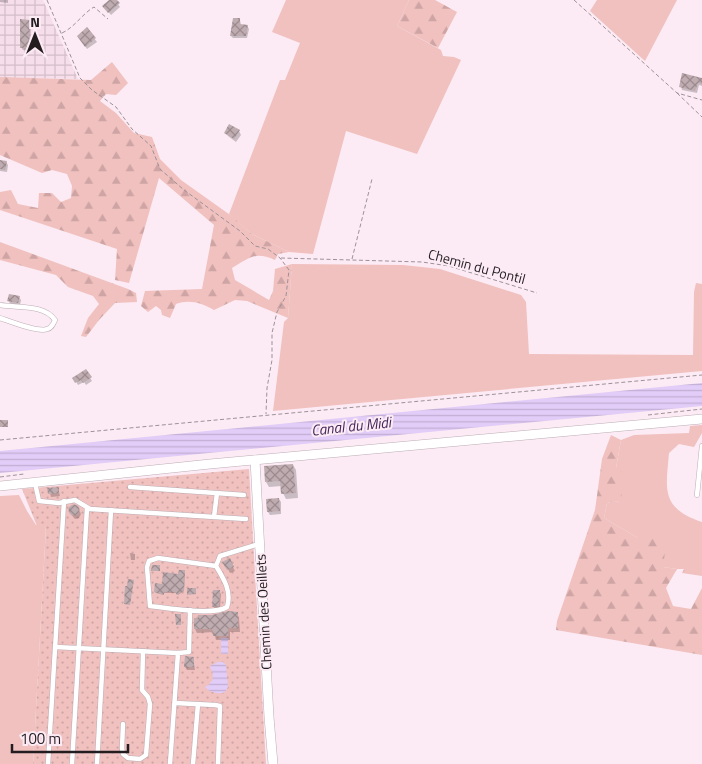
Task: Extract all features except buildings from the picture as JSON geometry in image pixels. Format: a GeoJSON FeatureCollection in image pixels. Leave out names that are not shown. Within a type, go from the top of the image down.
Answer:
{"type":"FeatureCollection","features":[{"type":"Feature","properties":{"kind":"street"},"geometry":{"type":"LineString","coordinates":[[0,486],[255,460],[702,419]]}},
{"type":"Feature","properties":{"kind":"street","name":"Chemin des Oeillets"},"geometry":{"type":"LineString","coordinates":[[255,460],[273,764]]}},
{"type":"Feature","properties":{"kind":"lane"},"geometry":{"type":"LineString","coordinates":[[0,306],[41,310],[51,315],[55,320],[53,326],[40,331],[0,318]]}},
{"type":"Feature","properties":{"kind":"lane"},"geometry":{"type":"LineString","coordinates":[[697,495],[702,446]]}},
{"type":"Feature","properties":{"kind":"lane"},"geometry":{"type":"LineString","coordinates":[[34,483],[39,501],[58,503],[75,500],[87,508],[246,519]]}},
{"type":"Feature","properties":{"kind":"lane"},"geometry":{"type":"LineString","coordinates":[[130,487],[244,495]]}},
{"type":"Feature","properties":{"kind":"lane"},"geometry":{"type":"LineString","coordinates":[[214,517],[217,493]]}},
{"type":"Feature","properties":{"kind":"lane"},"geometry":{"type":"LineString","coordinates":[[48,764],[64,501]]}},
{"type":"Feature","properties":{"kind":"lane"},"geometry":{"type":"LineString","coordinates":[[72,764],[87,508]]}},
{"type":"Feature","properties":{"kind":"lane"},"geometry":{"type":"LineString","coordinates":[[97,764],[111,510]]}},
{"type":"Feature","properties":{"kind":"lane"},"geometry":{"type":"LineString","coordinates":[[216,566],[220,556],[259,544]]}},
{"type":"Feature","properties":{"kind":"lane"},"geometry":{"type":"LineString","coordinates":[[158,558],[216,566],[227,584],[227,607],[222,610],[190,610],[150,606],[147,567],[149,561],[158,558]]}},
{"type":"Feature","properties":{"kind":"lane"},"geometry":{"type":"LineString","coordinates":[[55,647],[188,652],[190,610]]}},
{"type":"Feature","properties":{"kind":"lane"},"geometry":{"type":"LineString","coordinates":[[123,724],[123,754],[128,758],[140,759],[146,755],[150,704],[148,697],[142,690],[143,651]]}},
{"type":"Feature","properties":{"kind":"lane"},"geometry":{"type":"LineString","coordinates":[[170,764],[178,653]]}},
{"type":"Feature","properties":{"kind":"lane"},"geometry":{"type":"LineString","coordinates":[[175,703],[215,704],[220,706],[218,764]]}},
{"type":"Feature","properties":{"kind":"lane"},"geometry":{"type":"LineString","coordinates":[[193,764],[198,704]]}},
{"type":"Feature","properties":{"kind":"path"},"geometry":{"type":"LineString","coordinates":[[47,0],[80,78],[92,90],[116,107],[132,129],[151,146],[160,168],[184,190],[240,231],[255,246],[268,250],[280,258],[289,270],[286,296],[277,312],[272,333],[272,360],[267,388],[266,415]]}},
{"type":"Feature","properties":{"kind":"path"},"geometry":{"type":"LineString","coordinates":[[574,0],[702,117]]}},
{"type":"Feature","properties":{"kind":"path"},"geometry":{"type":"LineString","coordinates":[[61,34],[70,29],[94,7],[108,19]]}},
{"type":"Feature","properties":{"kind":"path"},"geometry":{"type":"LineString","coordinates":[[676,93],[702,100]]}},
{"type":"Feature","properties":{"kind":"path"},"geometry":{"type":"LineString","coordinates":[[352,260],[372,179]]}},
{"type":"Feature","properties":{"kind":"path","name":"Chemin du Pontil"},"geometry":{"type":"LineString","coordinates":[[280,258],[422,262],[449,266],[537,293]]}},
{"type":"Feature","properties":{"kind":"path"},"geometry":{"type":"LineString","coordinates":[[0,440],[702,375]]}},
{"type":"Feature","properties":{"kind":"shaded area"},"geometry":{"type":"Polygon","coordinates":[[[0,0],[43,0],[78,79],[0,78],[0,0]]]}},
{"type":"Feature","properties":{"kind":"green space"},"geometry":{"type":"Polygon","coordinates":[[[286,0],[409,0],[397,26],[441,50],[443,56],[461,60],[417,154],[346,131],[313,254],[289,252],[250,233],[229,214],[280,80],[285,80],[300,43],[272,32],[286,0]]]}},
{"type":"Feature","properties":{"kind":"green space"},"geometry":{"type":"Polygon","coordinates":[[[409,0],[435,0],[457,12],[438,48],[397,26],[409,0]]]}},
{"type":"Feature","properties":{"kind":"green space"},"geometry":{"type":"Polygon","coordinates":[[[597,0],[677,0],[645,61],[590,11],[597,0]]]}},
{"type":"Feature","properties":{"kind":"green space"},"geometry":{"type":"Polygon","coordinates":[[[112,62],[128,83],[116,95],[106,94],[100,101],[116,113],[134,133],[152,137],[160,159],[181,180],[233,217],[250,233],[289,252],[278,254],[275,260],[262,256],[252,257],[232,268],[235,280],[269,300],[273,291],[275,269],[292,264],[288,318],[247,301],[235,300],[214,310],[195,302],[176,304],[170,318],[162,315],[161,310],[156,306],[148,312],[141,306],[145,291],[202,289],[214,225],[159,178],[129,283],[115,280],[117,249],[0,210],[0,192],[11,190],[18,204],[38,208],[39,193],[52,193],[61,202],[71,198],[72,186],[67,174],[52,170],[42,173],[0,155],[0,77],[91,80],[112,62]]]}},
{"type":"Feature","properties":{"kind":"green space"},"geometry":{"type":"Polygon","coordinates":[[[0,242],[128,289],[136,293],[137,302],[115,303],[86,337],[81,336],[88,318],[99,304],[93,296],[68,287],[56,275],[0,260],[0,242]]]}},
{"type":"Feature","properties":{"kind":"green space"},"geometry":{"type":"Polygon","coordinates":[[[292,264],[403,265],[440,269],[521,295],[526,302],[529,354],[693,355],[694,292],[696,283],[702,284],[702,371],[273,411],[284,322],[288,318],[292,264]]]}},
{"type":"Feature","properties":{"kind":"green space"},"geometry":{"type":"Polygon","coordinates":[[[702,425],[702,433],[694,447],[679,444],[669,453],[667,487],[672,504],[688,516],[702,522],[702,569],[663,567],[638,538],[604,518],[607,503],[620,501],[616,468],[621,440],[634,435],[689,433],[690,426],[702,425]]]}},
{"type":"Feature","properties":{"kind":"green space"},"geometry":{"type":"Polygon","coordinates":[[[611,435],[621,440],[616,468],[624,473],[621,501],[607,503],[604,518],[638,538],[656,536],[665,552],[663,567],[677,569],[666,588],[673,606],[691,609],[702,588],[702,655],[556,630],[557,621],[595,510],[602,459],[611,435]]]}},
{"type":"Feature","properties":{"kind":"green space"},"geometry":{"type":"Polygon","coordinates":[[[249,469],[266,764],[33,764],[46,527],[37,526],[22,489],[249,469]]]}},
{"type":"Feature","properties":{"kind":"green space"},"geometry":{"type":"Polygon","coordinates":[[[19,495],[36,525],[46,526],[33,764],[0,764],[0,496],[19,495]]]}},
{"type":"Feature","properties":{"kind":"green space"},"geometry":{"type":"Polygon","coordinates":[[[684,569],[702,569],[702,576],[682,573],[684,569]]]}},
{"type":"Feature","properties":{"kind":"water","name":"Canal du Midi"},"geometry":{"type":"Polygon","coordinates":[[[702,383],[702,406],[0,473],[0,451],[702,383]]]}},
{"type":"Feature","properties":{"kind":"water"},"geometry":{"type":"Polygon","coordinates":[[[221,638],[228,638],[228,654],[221,654],[221,638]]]}},
{"type":"Feature","properties":{"kind":"water"},"geometry":{"type":"Polygon","coordinates":[[[223,662],[226,665],[228,687],[225,692],[220,693],[212,692],[205,687],[212,681],[213,675],[210,666],[223,662]]]}}]}
